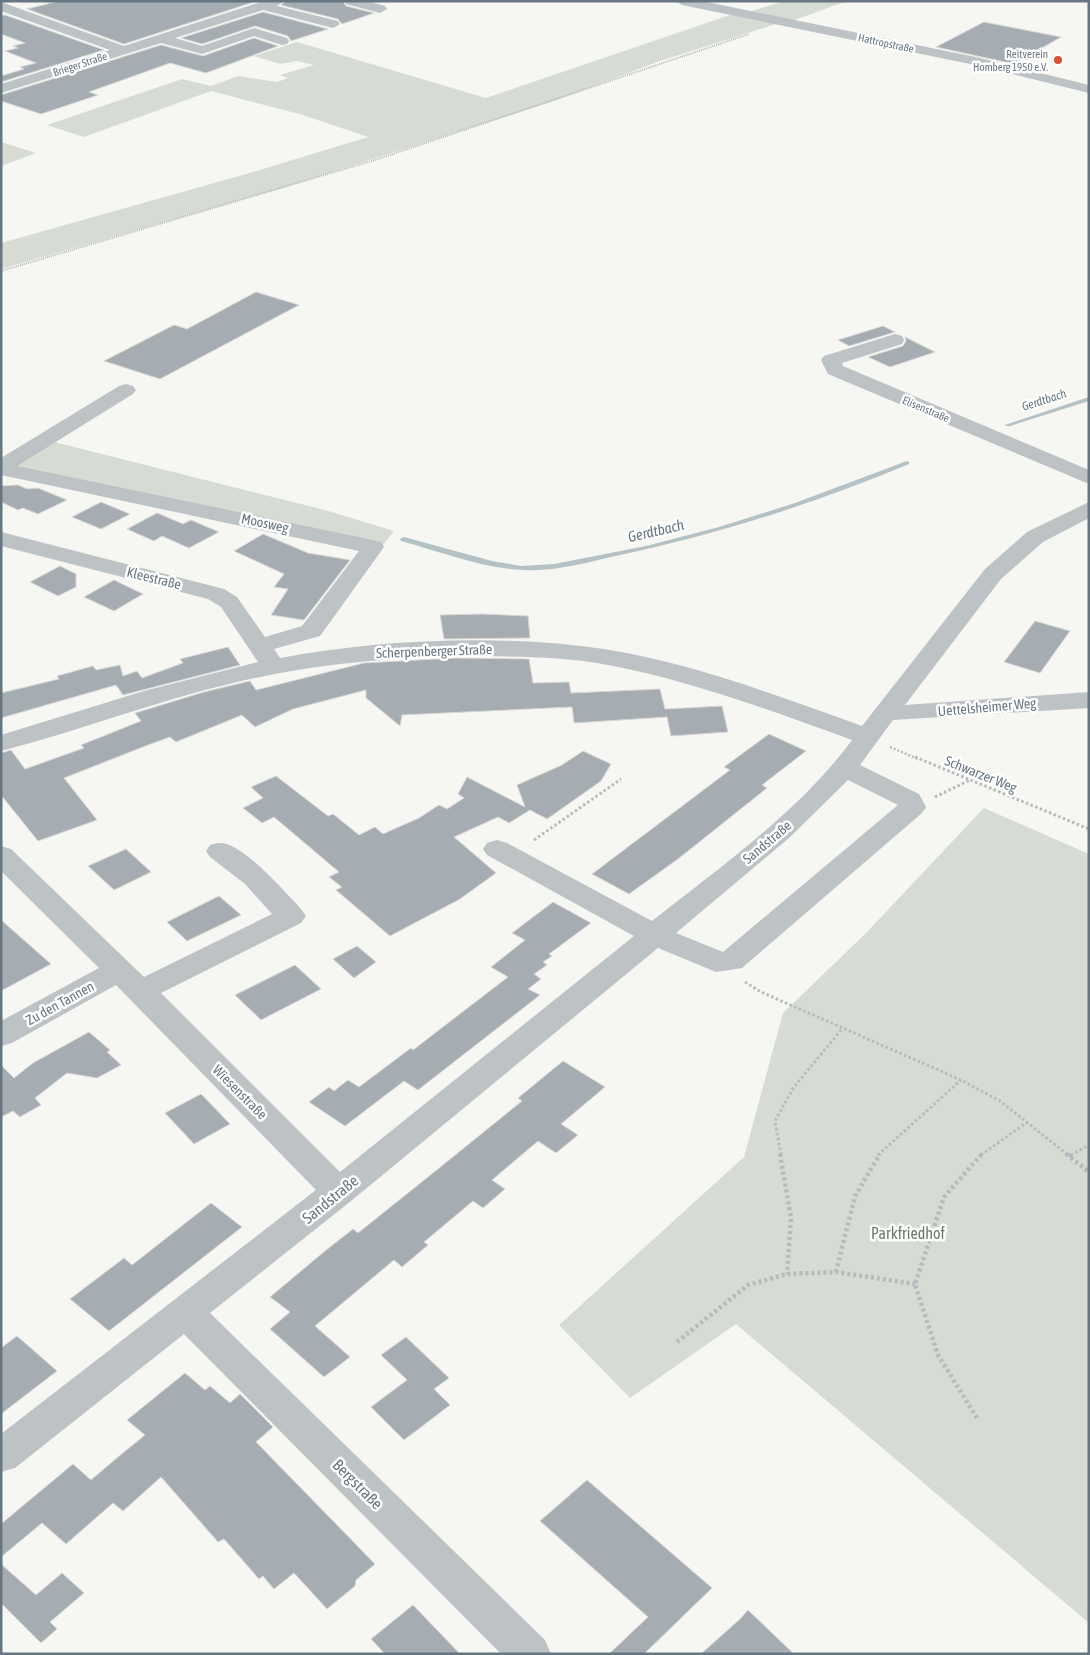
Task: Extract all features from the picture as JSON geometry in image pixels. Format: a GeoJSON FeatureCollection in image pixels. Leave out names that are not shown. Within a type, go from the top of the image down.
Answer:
{"type":"FeatureCollection","features":[{"type":"Feature","properties":{"kind":"street","name":"Brieger Straße"},"geometry":{"type":"LineString","coordinates":[[1,89],[278,1]]}},
{"type":"Feature","properties":{"kind":"street"},"geometry":{"type":"LineString","coordinates":[[351,1],[380,9]]}},
{"type":"Feature","properties":{"kind":"street","name":"Hattropstraße"},"geometry":{"type":"LineString","coordinates":[[682,1],[980,62],[1089,89]]}},
{"type":"Feature","properties":{"kind":"street"},"geometry":{"type":"LineString","coordinates":[[4,8],[27,4]]}},
{"type":"Feature","properties":{"kind":"street"},"geometry":{"type":"LineString","coordinates":[[263,6],[333,24]]}},
{"type":"Feature","properties":{"kind":"street"},"geometry":{"type":"LineString","coordinates":[[4,8],[123,50]]}},
{"type":"Feature","properties":{"kind":"street"},"geometry":{"type":"LineString","coordinates":[[160,38],[202,50],[254,32],[282,41]]}},
{"type":"Feature","properties":{"kind":"street"},"geometry":{"type":"LineString","coordinates":[[213,46],[239,54]]}},
{"type":"Feature","properties":{"kind":"street","name":"Elisenstraße"},"geometry":{"type":"LineString","coordinates":[[895,340],[831,360],[835,370],[1089,478]]}},
{"type":"Feature","properties":{"kind":"street"},"geometry":{"type":"LineString","coordinates":[[1,468],[126,390]]}},
{"type":"Feature","properties":{"kind":"street","name":"Moosweg"},"geometry":{"type":"LineString","coordinates":[[1,468],[373,547],[311,631],[259,646]]}},
{"type":"Feature","properties":{"kind":"street"},"geometry":{"type":"LineString","coordinates":[[867,737],[993,574],[1035,537],[1089,509]]}},
{"type":"Feature","properties":{"kind":"street","name":"Kleestraße"},"geometry":{"type":"LineString","coordinates":[[1,539],[216,594],[229,602],[274,667]]}},
{"type":"Feature","properties":{"kind":"street","name":"Scherpenberger Straße"},"geometry":{"type":"LineString","coordinates":[[1,743],[96,713],[274,667],[356,654],[430,650],[564,652],[648,666],[693,678],[867,737]]}},
{"type":"Feature","properties":{"kind":"street","name":"Uettelsheimer Weg"},"geometry":{"type":"LineString","coordinates":[[886,712],[940,712],[998,704],[1089,700]]}},
{"type":"Feature","properties":{"kind":"street","name":"Sandstraße"},"geometry":{"type":"LineString","coordinates":[[1,1456],[187,1314],[779,832],[845,768],[867,737]]}},
{"type":"Feature","properties":{"kind":"street"},"geometry":{"type":"LineString","coordinates":[[504,853],[654,935],[716,962],[731,961],[912,807],[909,800],[845,768]]}},
{"type":"Feature","properties":{"kind":"street"},"geometry":{"type":"LineString","coordinates":[[141,991],[291,916],[255,878],[220,851]]}},
{"type":"Feature","properties":{"kind":"street","name":"Wiesenstraße"},"geometry":{"type":"LineString","coordinates":[[1,855],[141,991],[339,1192]]}},
{"type":"Feature","properties":{"kind":"street","name":"Zu den Tannen"},"geometry":{"type":"LineString","coordinates":[[1,1035],[119,970]]}},
{"type":"Feature","properties":{"kind":"street","name":"Bergstraße"},"geometry":{"type":"LineString","coordinates":[[187,1314],[530,1654]]}},
{"type":"Feature","properties":{"kind":"path"},"geometry":{"type":"LineString","coordinates":[[1,271],[259,197],[503,119],[657,64],[788,23]]}},
{"type":"Feature","properties":{"kind":"path","name":"Schwarzer Weg"},"geometry":{"type":"LineString","coordinates":[[867,737],[1089,829]]}},
{"type":"Feature","properties":{"kind":"path"},"geometry":{"type":"LineString","coordinates":[[504,853],[621,778]]}},
{"type":"Feature","properties":{"kind":"path"},"geometry":{"type":"LineString","coordinates":[[912,807],[971,780]]}},
{"type":"Feature","properties":{"kind":"path"},"geometry":{"type":"LineString","coordinates":[[716,962],[762,992],[961,1080],[1000,1101],[1089,1172]]}},
{"type":"Feature","properties":{"kind":"path"},"geometry":{"type":"LineString","coordinates":[[786,1274],[791,1218],[775,1121],[794,1087],[842,1029]]}},
{"type":"Feature","properties":{"kind":"path"},"geometry":{"type":"LineString","coordinates":[[836,1272],[855,1196],[877,1156],[961,1080]]}},
{"type":"Feature","properties":{"kind":"path"},"geometry":{"type":"LineString","coordinates":[[977,1418],[938,1354],[915,1284],[944,1197],[980,1156],[1026,1122]]}},
{"type":"Feature","properties":{"kind":"path"},"geometry":{"type":"LineString","coordinates":[[1069,1156],[1089,1145]]}},
{"type":"Feature","properties":{"kind":"path"},"geometry":{"type":"LineString","coordinates":[[676,1342],[748,1286],[786,1274],[836,1272],[915,1284]]}},
{"type":"Feature","properties":{"kind":"green space"},"geometry":{"type":"Polygon","coordinates":[[[785,1],[847,1],[789,22],[751,11],[785,1]]]}},
{"type":"Feature","properties":{"kind":"green space"},"geometry":{"type":"Polygon","coordinates":[[[733,14],[779,23],[657,62],[554,101],[282,188],[1,269],[1,243],[260,170],[368,137],[303,115],[211,91],[84,137],[47,125],[182,79],[211,86],[238,76],[277,82],[288,78],[280,75],[314,65],[297,61],[280,64],[254,56],[297,42],[486,98],[733,14]]]}},
{"type":"Feature","properties":{"kind":"green space"},"geometry":{"type":"Polygon","coordinates":[[[1,142],[36,153],[1,166],[1,142]]]}},
{"type":"Feature","properties":{"kind":"green space"},"geometry":{"type":"Polygon","coordinates":[[[50,441],[325,510],[394,531],[383,545],[17,469],[15,462],[50,441]]]}},
{"type":"Feature","properties":{"kind":"green space","name":"Parkfriedhof"},"geometry":{"type":"Polygon","coordinates":[[[984,808],[1089,854],[1089,1623],[736,1324],[630,1398],[559,1325],[744,1157],[783,1013],[866,933],[984,808]]]}},
{"type":"Feature","properties":{"kind":"building"},"geometry":{"type":"Polygon","coordinates":[[[59,1],[257,1],[124,44],[27,9],[59,1]]]}},
{"type":"Feature","properties":{"kind":"building"},"geometry":{"type":"Polygon","coordinates":[[[286,1],[343,1],[346,6],[374,13],[342,24],[338,19],[281,5],[286,1]]]}},
{"type":"Feature","properties":{"kind":"building"},"geometry":{"type":"Polygon","coordinates":[[[263,12],[328,29],[291,41],[288,36],[255,26],[202,44],[181,38],[263,12]]]}},
{"type":"Feature","properties":{"kind":"building"},"geometry":{"type":"Polygon","coordinates":[[[5,15],[104,50],[1,82],[1,76],[24,69],[20,67],[36,63],[5,51],[18,48],[13,46],[25,43],[1,34],[1,16],[5,15]]]}},
{"type":"Feature","properties":{"kind":"building"},"geometry":{"type":"Polygon","coordinates":[[[984,22],[1061,37],[1014,64],[936,47],[984,22]]]}},
{"type":"Feature","properties":{"kind":"building"},"geometry":{"type":"Polygon","coordinates":[[[254,38],[278,46],[206,73],[170,63],[89,92],[98,95],[41,114],[1,101],[1,95],[161,45],[203,56],[254,38]]]}},
{"type":"Feature","properties":{"kind":"building"},"geometry":{"type":"Polygon","coordinates":[[[256,292],[299,305],[160,379],[104,361],[174,325],[187,329],[256,292]]]}},
{"type":"Feature","properties":{"kind":"building"},"geometry":{"type":"Polygon","coordinates":[[[883,326],[895,332],[849,346],[838,340],[883,326]]]}},
{"type":"Feature","properties":{"kind":"building"},"geometry":{"type":"Polygon","coordinates":[[[905,337],[935,352],[890,367],[868,357],[903,346],[906,341],[905,337]]]}},
{"type":"Feature","properties":{"kind":"building"},"geometry":{"type":"Polygon","coordinates":[[[18,485],[27,489],[38,488],[67,500],[38,514],[23,508],[18,510],[1,502],[1,486],[18,485]]]}},
{"type":"Feature","properties":{"kind":"building"},"geometry":{"type":"Polygon","coordinates":[[[101,502],[130,514],[101,529],[72,517],[101,502]]]}},
{"type":"Feature","properties":{"kind":"building"},"geometry":{"type":"Polygon","coordinates":[[[157,513],[183,524],[191,520],[219,532],[189,548],[162,536],[154,541],[127,529],[157,513]]]}},
{"type":"Feature","properties":{"kind":"building"},"geometry":{"type":"Polygon","coordinates":[[[263,534],[308,553],[350,560],[304,620],[271,615],[288,589],[274,587],[284,574],[234,551],[263,534]]]}},
{"type":"Feature","properties":{"kind":"building"},"geometry":{"type":"Polygon","coordinates":[[[60,566],[76,574],[76,587],[58,596],[30,582],[60,566]]]}},
{"type":"Feature","properties":{"kind":"building"},"geometry":{"type":"Polygon","coordinates":[[[114,580],[143,594],[114,611],[84,597],[114,580]]]}},
{"type":"Feature","properties":{"kind":"building"},"geometry":{"type":"Polygon","coordinates":[[[440,615],[528,616],[530,638],[444,639],[440,615]]]}},
{"type":"Feature","properties":{"kind":"building"},"geometry":{"type":"Polygon","coordinates":[[[1035,621],[1070,631],[1040,673],[1004,662],[1035,621]]]}},
{"type":"Feature","properties":{"kind":"building"},"geometry":{"type":"Polygon","coordinates":[[[228,647],[240,665],[123,695],[116,685],[1,718],[1,693],[59,679],[57,676],[93,666],[96,670],[120,665],[123,676],[137,671],[142,678],[183,663],[180,659],[228,647]]]}},
{"type":"Feature","properties":{"kind":"building"},"geometry":{"type":"Polygon","coordinates":[[[454,658],[529,659],[533,683],[569,682],[571,693],[660,689],[665,709],[722,706],[728,732],[671,736],[667,717],[574,723],[572,707],[402,715],[400,726],[366,698],[366,690],[293,709],[255,727],[242,715],[176,742],[170,737],[64,778],[97,820],[38,841],[1,795],[1,753],[11,750],[25,769],[84,748],[81,745],[141,721],[135,713],[204,692],[250,681],[256,690],[364,663],[454,658]]]}},
{"type":"Feature","properties":{"kind":"building"},"geometry":{"type":"Polygon","coordinates":[[[769,734],[806,751],[762,785],[767,788],[678,859],[629,894],[592,874],[730,770],[724,767],[769,734]]]}},
{"type":"Feature","properties":{"kind":"building"},"geometry":{"type":"Polygon","coordinates":[[[583,751],[611,764],[601,781],[547,819],[530,810],[509,823],[498,817],[454,837],[496,873],[460,899],[390,936],[336,890],[342,887],[329,877],[339,872],[274,817],[262,823],[243,808],[263,798],[251,787],[276,776],[328,816],[333,814],[359,835],[375,827],[383,834],[419,818],[439,805],[447,809],[464,798],[458,794],[467,777],[525,807],[517,785],[562,765],[583,751]]]}},
{"type":"Feature","properties":{"kind":"building"},"geometry":{"type":"Polygon","coordinates":[[[126,849],[151,872],[114,890],[88,866],[126,849]]]}},
{"type":"Feature","properties":{"kind":"building"},"geometry":{"type":"Polygon","coordinates":[[[219,896],[241,915],[187,941],[167,922],[219,896]]]}},
{"type":"Feature","properties":{"kind":"building"},"geometry":{"type":"Polygon","coordinates":[[[553,902],[591,923],[549,954],[552,956],[543,962],[547,965],[534,974],[541,979],[528,989],[540,995],[418,1090],[404,1081],[345,1126],[309,1102],[329,1087],[334,1091],[348,1080],[359,1087],[411,1048],[413,1050],[508,977],[491,967],[525,940],[512,933],[553,902]]]}},
{"type":"Feature","properties":{"kind":"building"},"geometry":{"type":"Polygon","coordinates":[[[1,920],[51,964],[1,991],[1,920]]]}},
{"type":"Feature","properties":{"kind":"building"},"geometry":{"type":"Polygon","coordinates":[[[357,946],[376,962],[354,978],[333,959],[357,946]]]}},
{"type":"Feature","properties":{"kind":"building"},"geometry":{"type":"Polygon","coordinates":[[[295,965],[321,989],[261,1020],[235,995],[295,965]]]}},
{"type":"Feature","properties":{"kind":"building"},"geometry":{"type":"Polygon","coordinates":[[[89,1032],[110,1050],[107,1052],[121,1065],[97,1078],[67,1073],[35,1098],[41,1105],[20,1117],[13,1111],[1,1117],[1,1065],[14,1078],[33,1063],[89,1032]]]}},
{"type":"Feature","properties":{"kind":"building"},"geometry":{"type":"Polygon","coordinates":[[[563,1061],[605,1087],[561,1124],[578,1135],[556,1153],[538,1141],[492,1180],[505,1189],[483,1208],[473,1201],[424,1242],[428,1245],[402,1267],[394,1260],[315,1326],[350,1357],[324,1377],[270,1329],[290,1312],[270,1297],[353,1229],[358,1233],[433,1173],[522,1101],[518,1098],[563,1061]]]}},
{"type":"Feature","properties":{"kind":"building"},"geometry":{"type":"Polygon","coordinates":[[[201,1094],[230,1124],[194,1144],[165,1113],[201,1094]]]}},
{"type":"Feature","properties":{"kind":"building"},"geometry":{"type":"Polygon","coordinates":[[[211,1203],[242,1227],[109,1331],[70,1299],[124,1258],[132,1265],[211,1203]]]}},
{"type":"Feature","properties":{"kind":"building"},"geometry":{"type":"Polygon","coordinates":[[[17,1336],[57,1371],[1,1414],[1,1348],[17,1336]]]}},
{"type":"Feature","properties":{"kind":"building"},"geometry":{"type":"Polygon","coordinates":[[[406,1337],[449,1378],[434,1389],[450,1405],[404,1440],[371,1407],[407,1380],[381,1355],[406,1337]]]}},
{"type":"Feature","properties":{"kind":"building"},"geometry":{"type":"Polygon","coordinates":[[[185,1373],[205,1390],[210,1386],[230,1403],[240,1394],[273,1427],[256,1442],[375,1564],[356,1580],[355,1586],[327,1609],[294,1573],[274,1589],[263,1576],[259,1579],[224,1539],[218,1542],[161,1477],[123,1511],[113,1503],[66,1544],[42,1523],[1,1557],[1,1524],[73,1464],[91,1480],[145,1435],[127,1420],[185,1373]]]}},
{"type":"Feature","properties":{"kind":"building"},"geometry":{"type":"Polygon","coordinates":[[[587,1480],[712,1588],[644,1654],[609,1654],[648,1617],[540,1521],[587,1480]]]}},
{"type":"Feature","properties":{"kind":"building"},"geometry":{"type":"Polygon","coordinates":[[[1,1564],[36,1595],[62,1573],[84,1593],[50,1622],[57,1629],[41,1643],[1,1603],[1,1564]]]}},
{"type":"Feature","properties":{"kind":"building"},"geometry":{"type":"Polygon","coordinates":[[[413,1605],[460,1654],[385,1654],[371,1639],[413,1605]]]}},
{"type":"Feature","properties":{"kind":"building"},"geometry":{"type":"Polygon","coordinates":[[[748,1610],[794,1654],[701,1654],[740,1619],[748,1610]]]}},
{"type":"Feature","properties":{"kind":"waterway","name":"Gerdtbach"},"geometry":{"type":"LineString","coordinates":[[1008,425],[1089,399]]}},
{"type":"Feature","properties":{"kind":"waterway","name":"Gerdtbach"},"geometry":{"type":"LineString","coordinates":[[404,539],[492,564],[521,568],[554,567],[684,539],[760,517],[834,492],[907,463]]}},
{"type":"Feature","properties":{"kind":"place","name":"Reitverein Homberg 1950 e.V."},"geometry":{"type":"Point","coordinates":[1058,60]}}]}
